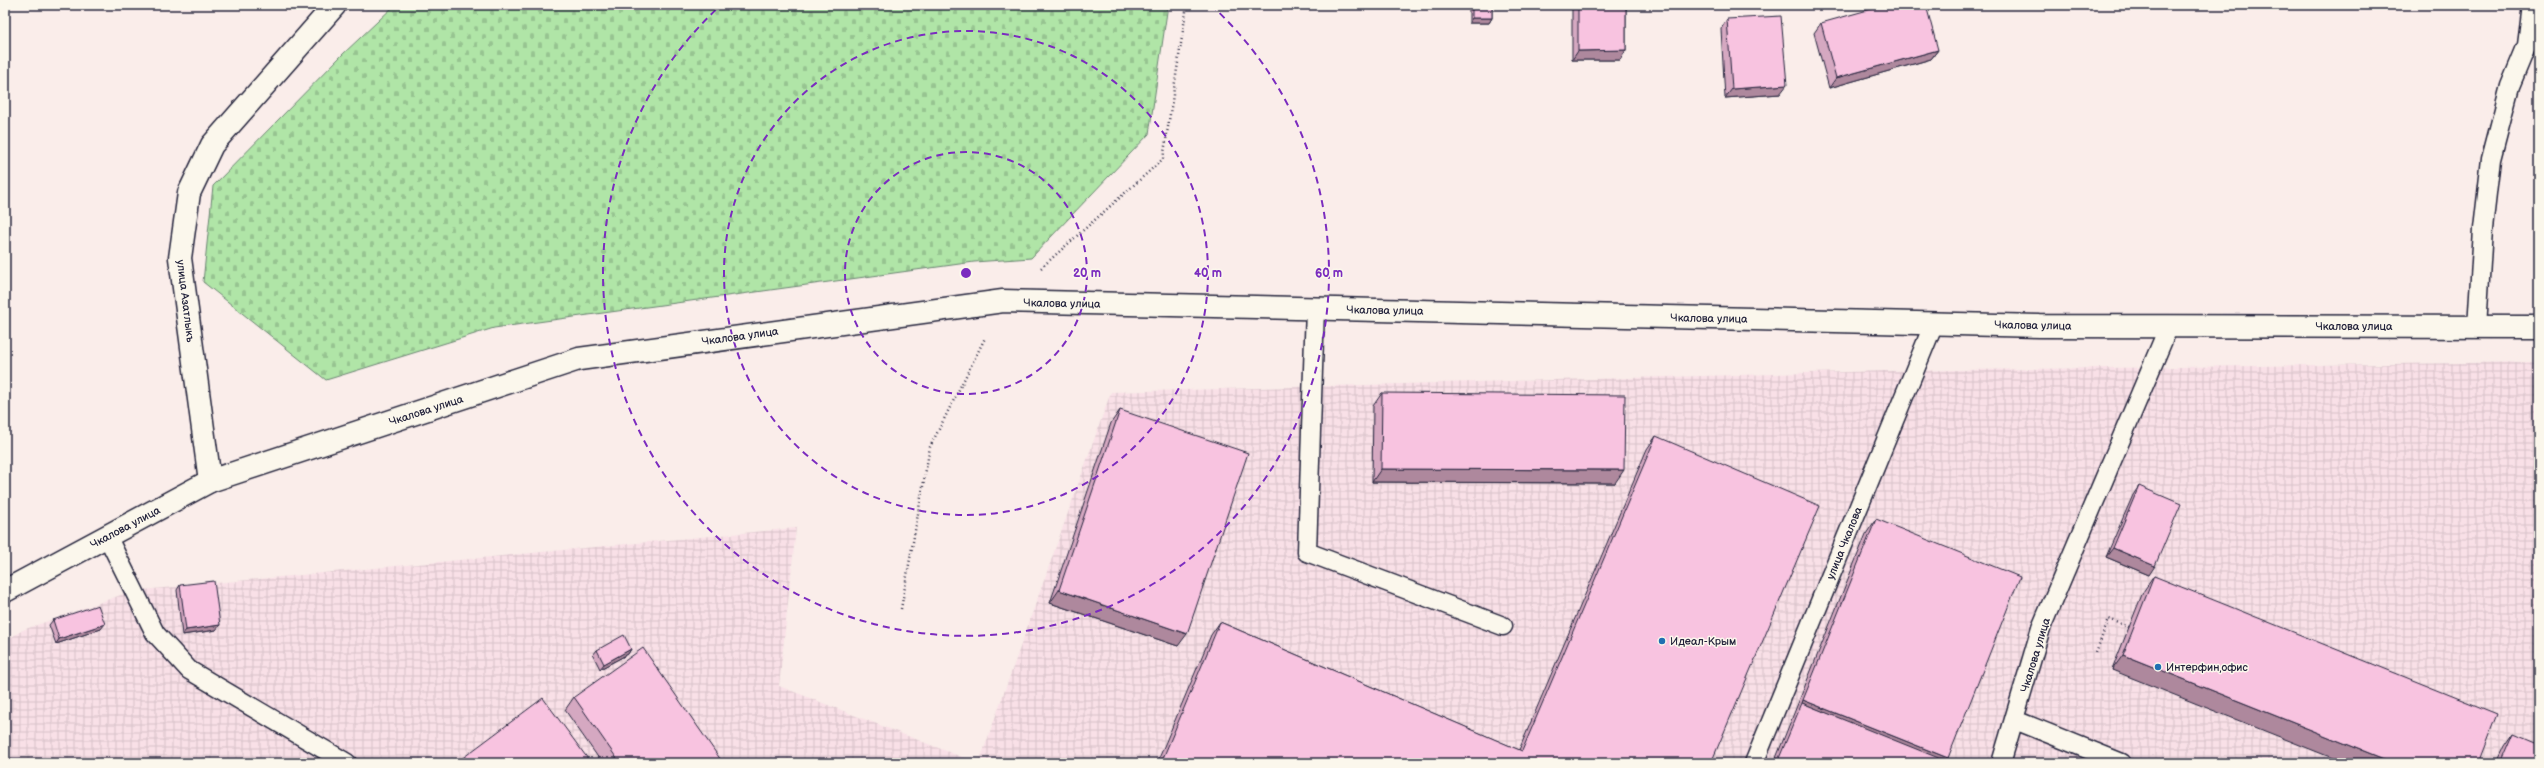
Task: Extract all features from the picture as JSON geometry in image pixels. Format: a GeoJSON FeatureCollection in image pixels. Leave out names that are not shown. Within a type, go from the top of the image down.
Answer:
{"type":"FeatureCollection","features":[{"type":"Feature","properties":{"kind":"street","name":"улица Азатлыкъ"},"geometry":{"type":"LineString","coordinates":[[210,481],[180,258],[189,193],[212,145],[335,5]]}},
{"type":"Feature","properties":{"kind":"street","name":"Чкалова улица"},"geometry":{"type":"LineString","coordinates":[[5,591],[210,481],[579,359],[1003,301],[1934,323],[2169,326],[2539,327]]}},
{"type":"Feature","properties":{"kind":"lane"},"geometry":{"type":"LineString","coordinates":[[2477,327],[2483,229],[2491,159],[2510,86],[2527,45],[2532,5]]}},
{"type":"Feature","properties":{"kind":"lane"},"geometry":{"type":"LineString","coordinates":[[1315,308],[1307,552],[1503,626]]}},
{"type":"Feature","properties":{"kind":"lane","name":"улица Чкалова"},"geometry":{"type":"LineString","coordinates":[[1754,763],[1934,323]]}},
{"type":"Feature","properties":{"kind":"lane","name":"Чкалова улица"},"geometry":{"type":"LineString","coordinates":[[2004,757],[2042,628],[2169,326]]}},
{"type":"Feature","properties":{"kind":"lane"},"geometry":{"type":"LineString","coordinates":[[107,536],[155,633],[189,670],[347,763]]}},
{"type":"Feature","properties":{"kind":"lane"},"geometry":{"type":"LineString","coordinates":[[2015,720],[2122,763]]}},
{"type":"Feature","properties":{"kind":"path"},"geometry":{"type":"LineString","coordinates":[[2096,652],[2109,619],[2129,627]]}},
{"type":"Feature","properties":{"kind":"shaded area"},"geometry":{"type":"Polygon","coordinates":[[[2539,362],[2539,763],[979,763],[1111,392],[1885,371],[2539,362]]]}},
{"type":"Feature","properties":{"kind":"shaded area"},"geometry":{"type":"Polygon","coordinates":[[[796,528],[779,686],[977,763],[5,763],[5,641],[23,630],[132,591],[796,528]]]}},
{"type":"Feature","properties":{"kind":"green space"},"geometry":{"type":"Polygon","coordinates":[[[395,5],[1168,5],[1149,134],[1031,258],[974,262],[494,328],[326,380],[203,282],[213,186],[343,54],[395,5]]]}},
{"type":"Feature","properties":{"kind":"building"},"geometry":{"type":"Polygon","coordinates":[[[1472,5],[1492,5],[1492,18],[1472,18],[1472,5]]]}},
{"type":"Feature","properties":{"kind":"building"},"geometry":{"type":"Polygon","coordinates":[[[1578,5],[1626,5],[1626,50],[1578,51],[1578,5]]]}},
{"type":"Feature","properties":{"kind":"building"},"geometry":{"type":"Polygon","coordinates":[[[1886,5],[1926,5],[1938,50],[1836,78],[1821,23],[1886,5]]]}},
{"type":"Feature","properties":{"kind":"building"},"geometry":{"type":"Polygon","coordinates":[[[1781,16],[1787,85],[1732,89],[1727,19],[1781,16]]]}},
{"type":"Feature","properties":{"kind":"building"},"geometry":{"type":"Polygon","coordinates":[[[1382,393],[1625,395],[1624,470],[1381,469],[1382,393]]]}},
{"type":"Feature","properties":{"kind":"building"},"geometry":{"type":"Polygon","coordinates":[[[1120,410],[1248,453],[1187,634],[1059,590],[1120,410]]]}},
{"type":"Feature","properties":{"kind":"building","name":"Идеал-Крым"},"geometry":{"type":"Polygon","coordinates":[[[1656,436],[1820,506],[1711,763],[1161,763],[1220,622],[1522,751],[1656,436]]]}},
{"type":"Feature","properties":{"kind":"building"},"geometry":{"type":"Polygon","coordinates":[[[2139,486],[2181,504],[2155,566],[2113,548],[2139,486]]]}},
{"type":"Feature","properties":{"kind":"building"},"geometry":{"type":"Polygon","coordinates":[[[1876,519],[2020,577],[1948,758],[1803,700],[1876,519]]]}},
{"type":"Feature","properties":{"kind":"building"},"geometry":{"type":"Polygon","coordinates":[[[2154,576],[2497,714],[2478,763],[2394,763],[2123,655],[2154,576]]]}},
{"type":"Feature","properties":{"kind":"building"},"geometry":{"type":"Polygon","coordinates":[[[214,581],[220,625],[186,630],[180,585],[214,581]]]}},
{"type":"Feature","properties":{"kind":"building"},"geometry":{"type":"Polygon","coordinates":[[[98,605],[105,624],[59,639],[53,620],[98,605]]]}},
{"type":"Feature","properties":{"kind":"building"},"geometry":{"type":"Polygon","coordinates":[[[624,635],[631,649],[604,664],[597,650],[624,635]]]}},
{"type":"Feature","properties":{"kind":"building"},"geometry":{"type":"Polygon","coordinates":[[[643,648],[723,763],[620,763],[574,697],[643,648]]]}},
{"type":"Feature","properties":{"kind":"building"},"geometry":{"type":"Polygon","coordinates":[[[543,698],[591,763],[456,763],[543,698]]]}},
{"type":"Feature","properties":{"kind":"building"},"geometry":{"type":"Polygon","coordinates":[[[1802,703],[1946,761],[1945,763],[1777,763],[1802,703]]]}},
{"type":"Feature","properties":{"kind":"building"},"geometry":{"type":"Polygon","coordinates":[[[2513,733],[2539,744],[2539,763],[2500,763],[2513,733]]]}},
{"type":"Feature","properties":{"kind":"place","name":"Идеал-Крым"},"geometry":{"type":"Point","coordinates":[1662,641]}},
{"type":"Feature","properties":{"kind":"place","name":"Интерфин,офис"},"geometry":{"type":"Point","coordinates":[2158,667]}}]}
